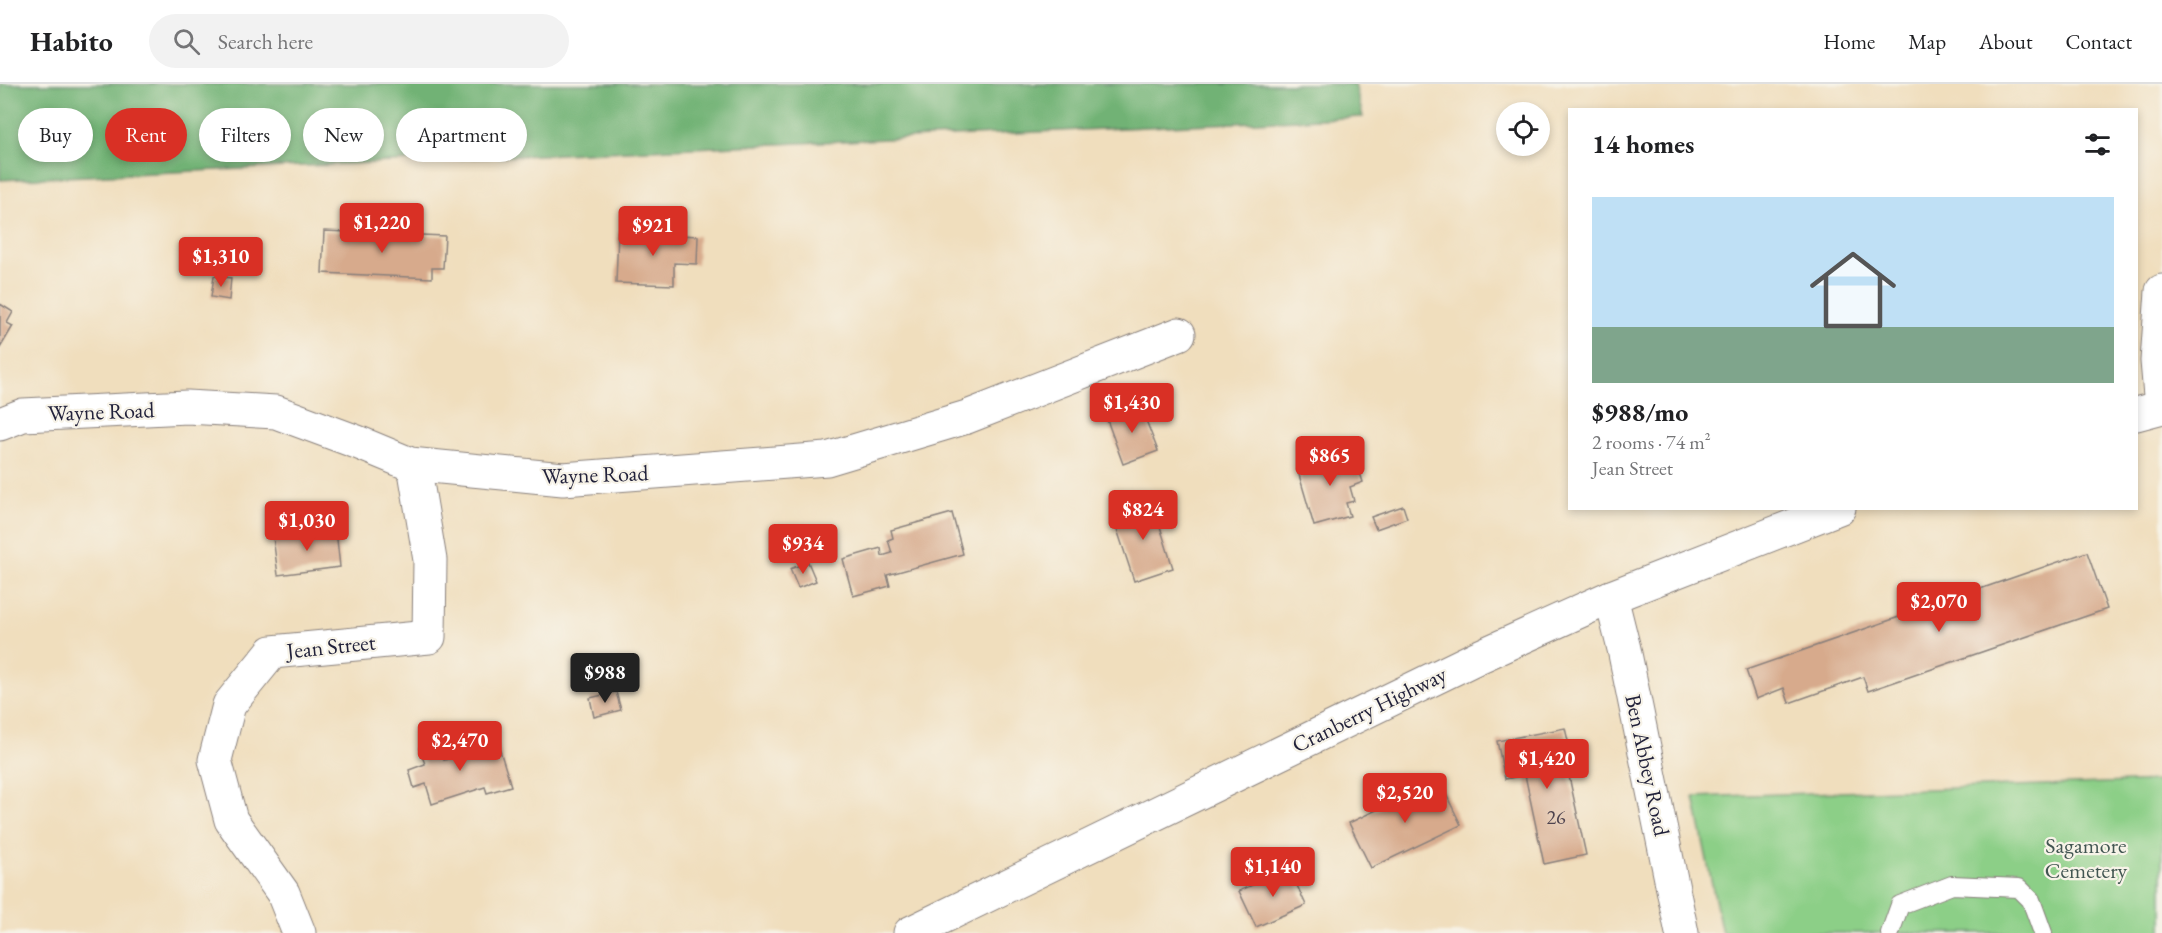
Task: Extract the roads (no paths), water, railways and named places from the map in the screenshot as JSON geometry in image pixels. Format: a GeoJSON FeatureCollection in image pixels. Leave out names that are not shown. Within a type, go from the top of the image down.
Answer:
{"type":"FeatureCollection","features":[{"type":"Feature","properties":{"kind":"street"},"geometry":{"type":"LineString","coordinates":[[2153,409],[2162,291]]}},
{"type":"Feature","properties":{"kind":"street","name":"Wayne Road"},"geometry":{"type":"LineString","coordinates":[[0,424],[23,415],[187,407],[276,412],[357,441],[414,465],[563,479],[827,459],[967,417],[1179,334]]}},
{"type":"Feature","properties":{"kind":"street","name":"Jean Street"},"geometry":{"type":"LineString","coordinates":[[299,933],[283,893],[231,820],[215,760],[229,705],[272,652],[429,637],[430,560],[414,465]]}},
{"type":"Feature","properties":{"kind":"street","name":"Cranberry Highway"},"geometry":{"type":"LineString","coordinates":[[910,933],[1404,692],[1611,597],[1834,510]]}},
{"type":"Feature","properties":{"kind":"street","name":"Ben Abbey Road"},"geometry":{"type":"LineString","coordinates":[[1611,597],[1624,649],[1682,933]]}},
{"type":"Feature","properties":{"kind":"lane"},"geometry":{"type":"LineString","coordinates":[[1890,933],[1900,905],[1952,885],[2019,888],[2031,900],[2043,933]]}},
{"type":"Feature","properties":{"kind":"park label","name":"Sagamore Cemetery"},"geometry":{"type":"Point","coordinates":[2086,858]}}]}
